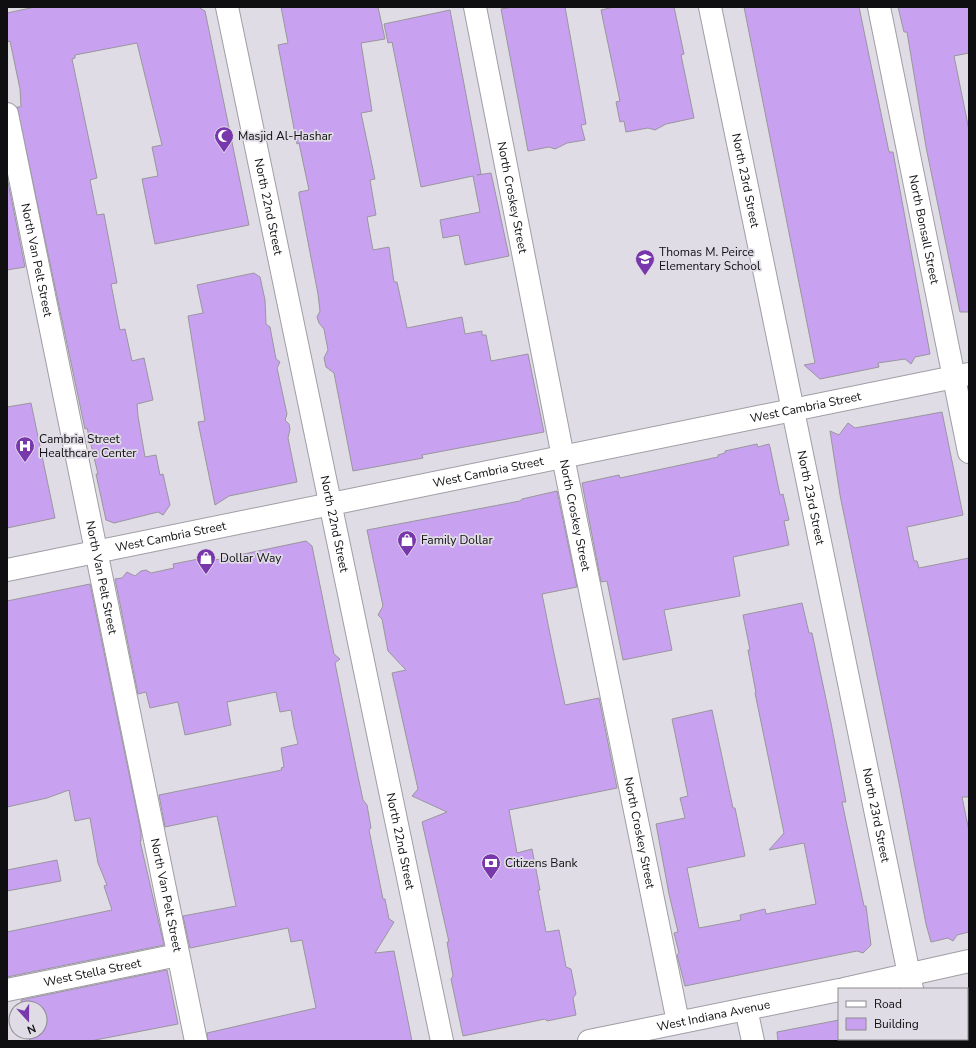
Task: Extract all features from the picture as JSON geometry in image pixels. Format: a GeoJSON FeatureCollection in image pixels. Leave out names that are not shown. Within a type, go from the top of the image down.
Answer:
{"type":"FeatureCollection","features":[{"type":"Feature","properties":{"kind":"street","name":"North 22nd Street"},"geometry":{"type":"LineString","coordinates":[[227,7],[329,504],[442,1041]]}},
{"type":"Feature","properties":{"kind":"street","name":"North Croskey Street"},"geometry":{"type":"LineString","coordinates":[[475,7],[563,457],[678,1022]]}},
{"type":"Feature","properties":{"kind":"street","name":"North 23rd Street"},"geometry":{"type":"LineString","coordinates":[[710,7],[911,982]]}},
{"type":"Feature","properties":{"kind":"street","name":"North Bonsall Street"},"geometry":{"type":"LineString","coordinates":[[879,7],[962,376],[969,452]]}},
{"type":"Feature","properties":{"kind":"street","name":"North Van Pelt Street"},"geometry":{"type":"LineString","coordinates":[[7,114],[196,1041]]}},
{"type":"Feature","properties":{"kind":"street","name":"West Cambria Street"},"geometry":{"type":"LineString","coordinates":[[7,570],[962,376]]}},
{"type":"Feature","properties":{"kind":"street","name":"West Stella Street"},"geometry":{"type":"LineString","coordinates":[[7,990],[178,956]]}},
{"type":"Feature","properties":{"kind":"street"},"geometry":{"type":"LineString","coordinates":[[854,988],[911,982],[969,961]]}},
{"type":"Feature","properties":{"kind":"street","name":"West Indiana Avenue"},"geometry":{"type":"LineString","coordinates":[[588,1041],[610,1039],[678,1022],[838,990]]}},
{"type":"Feature","properties":{"kind":"street"},"geometry":{"type":"LineString","coordinates":[[746,1009],[753,1041]]}},
{"type":"Feature","properties":{"kind":"building"},"geometry":{"type":"Polygon","coordinates":[[[35,7],[198,7],[205,11],[249,225],[155,244],[142,179],[158,176],[152,147],[162,145],[137,43],[75,55],[75,58],[72,59],[97,178],[90,180],[97,215],[104,214],[117,283],[111,284],[120,330],[125,329],[132,361],[144,358],[153,400],[137,404],[138,416],[145,457],[156,455],[160,475],[163,474],[170,505],[163,515],[158,512],[114,523],[106,520],[96,474],[98,474],[87,428],[85,429],[17,107],[21,107],[20,89],[10,41],[7,42],[7,13],[35,7]]]}},
{"type":"Feature","properties":{"kind":"building"},"geometry":{"type":"Polygon","coordinates":[[[281,7],[378,7],[385,39],[361,43],[372,111],[361,113],[375,179],[370,180],[376,215],[367,217],[373,250],[389,247],[394,282],[397,282],[407,328],[462,317],[465,334],[482,331],[482,335],[486,335],[491,361],[528,354],[544,432],[422,455],[423,458],[353,471],[334,373],[326,367],[324,358],[328,350],[324,329],[319,323],[317,317],[320,311],[318,294],[299,195],[299,192],[309,190],[299,143],[297,144],[278,45],[288,43],[281,7]]]}},
{"type":"Feature","properties":{"kind":"building"},"geometry":{"type":"Polygon","coordinates":[[[513,7],[565,7],[586,124],[581,125],[585,140],[567,143],[555,149],[549,147],[528,151],[501,9],[513,7]]]}},
{"type":"Feature","properties":{"kind":"building"},"geometry":{"type":"Polygon","coordinates":[[[614,7],[674,7],[684,54],[681,55],[694,118],[666,124],[655,130],[648,128],[626,132],[624,121],[620,122],[616,102],[620,101],[601,10],[614,7]]]}},
{"type":"Feature","properties":{"kind":"building"},"geometry":{"type":"Polygon","coordinates":[[[744,7],[859,7],[889,152],[893,152],[930,354],[915,357],[911,364],[905,359],[878,363],[879,367],[820,379],[804,365],[815,363],[744,7]]]}},
{"type":"Feature","properties":{"kind":"building"},"geometry":{"type":"Polygon","coordinates":[[[898,7],[969,7],[969,53],[954,56],[969,130],[969,312],[960,312],[926,147],[907,32],[904,32],[898,7]]]}},
{"type":"Feature","properties":{"kind":"building"},"geometry":{"type":"Polygon","coordinates":[[[450,10],[481,174],[477,175],[491,173],[509,256],[465,265],[459,235],[443,238],[440,220],[480,212],[473,176],[421,187],[392,42],[388,43],[384,24],[450,10]]]}},
{"type":"Feature","properties":{"kind":"building"},"geometry":{"type":"Polygon","coordinates":[[[7,177],[25,267],[7,270],[7,177]]]}},
{"type":"Feature","properties":{"kind":"building"},"geometry":{"type":"Polygon","coordinates":[[[254,273],[260,277],[265,300],[266,324],[270,327],[276,359],[280,362],[277,368],[287,414],[285,420],[289,424],[290,429],[288,438],[297,482],[229,496],[215,505],[198,422],[205,421],[188,316],[203,313],[197,285],[254,273]]]}},
{"type":"Feature","properties":{"kind":"building","name":"Cambria Street Healthcare Center"},"geometry":{"type":"Polygon","coordinates":[[[31,403],[55,518],[7,528],[7,407],[31,403]]]}},
{"type":"Feature","properties":{"kind":"building"},"geometry":{"type":"Polygon","coordinates":[[[942,412],[963,515],[907,527],[914,561],[917,561],[919,568],[969,558],[969,797],[962,797],[969,831],[969,932],[957,935],[953,941],[948,938],[931,942],[926,924],[900,788],[840,495],[830,431],[839,435],[848,423],[855,428],[942,412]]]}},
{"type":"Feature","properties":{"kind":"building"},"geometry":{"type":"Polygon","coordinates":[[[757,444],[758,447],[769,444],[770,447],[780,495],[783,494],[789,520],[784,521],[789,545],[733,557],[740,596],[664,610],[672,650],[623,660],[607,581],[601,582],[582,483],[619,475],[620,478],[718,457],[718,455],[725,453],[725,451],[757,444]]]}},
{"type":"Feature","properties":{"kind":"building"},"geometry":{"type":"Polygon","coordinates":[[[557,491],[577,587],[542,594],[553,649],[565,705],[599,698],[617,788],[509,810],[517,853],[532,849],[546,932],[559,930],[566,967],[571,969],[576,994],[573,998],[576,1015],[547,1021],[545,1019],[463,1036],[451,979],[453,976],[447,942],[449,942],[422,822],[447,812],[412,796],[418,789],[392,673],[406,670],[388,651],[382,619],[378,615],[383,606],[367,530],[520,501],[522,499],[557,491]]]}},
{"type":"Feature","properties":{"kind":"building"},"geometry":{"type":"Polygon","coordinates":[[[306,541],[312,546],[334,654],[340,659],[335,663],[363,800],[367,805],[371,828],[369,830],[383,899],[385,899],[389,919],[394,922],[375,953],[394,951],[412,1041],[208,1041],[207,1033],[316,1008],[302,940],[291,942],[288,928],[190,948],[183,916],[236,906],[217,816],[165,827],[159,795],[282,770],[281,768],[284,767],[281,748],[298,744],[291,710],[280,712],[276,692],[227,702],[231,725],[185,735],[178,702],[150,708],[146,692],[138,694],[115,579],[122,578],[127,572],[135,576],[141,571],[146,570],[151,573],[174,568],[173,564],[214,556],[215,560],[306,541]]]}},
{"type":"Feature","properties":{"kind":"building"},"geometry":{"type":"Polygon","coordinates":[[[90,584],[141,832],[140,841],[164,945],[7,977],[7,932],[112,910],[104,886],[107,885],[98,863],[90,818],[75,821],[69,790],[47,798],[7,807],[7,601],[90,584]]]}},
{"type":"Feature","properties":{"kind":"building"},"geometry":{"type":"Polygon","coordinates":[[[802,603],[809,633],[812,633],[831,723],[846,802],[842,802],[864,906],[866,906],[871,945],[863,953],[857,951],[685,986],[677,955],[679,953],[674,933],[678,932],[669,894],[656,824],[685,818],[680,798],[688,796],[672,719],[712,710],[745,856],[687,868],[699,928],[741,920],[740,915],[765,909],[766,914],[816,904],[804,843],[769,850],[784,833],[755,693],[748,650],[750,650],[743,615],[802,603]]]}},
{"type":"Feature","properties":{"kind":"building"},"geometry":{"type":"Polygon","coordinates":[[[57,860],[61,881],[7,891],[7,870],[57,860]]]}},
{"type":"Feature","properties":{"kind":"building"},"geometry":{"type":"Polygon","coordinates":[[[167,970],[178,1024],[90,1041],[30,1041],[48,1040],[48,1000],[21,1000],[167,970]]]}},
{"type":"Feature","properties":{"kind":"building"},"geometry":{"type":"Polygon","coordinates":[[[838,1020],[839,1041],[778,1041],[777,1032],[838,1020]]]}},
{"type":"Feature","properties":{"kind":"place","name":"Masjid Al-Hashar"},"geometry":{"type":"Point","coordinates":[224,153]}},
{"type":"Feature","properties":{"kind":"place","name":"Thomas M. Peirce Elementary School"},"geometry":{"type":"Point","coordinates":[645,276]}},
{"type":"Feature","properties":{"kind":"place","name":"Cambria Street Healthcare Center"},"geometry":{"type":"Point","coordinates":[25,463]}},
{"type":"Feature","properties":{"kind":"place","name":"Family Dollar"},"geometry":{"type":"Point","coordinates":[407,557]}},
{"type":"Feature","properties":{"kind":"place","name":"Dollar Way"},"geometry":{"type":"Point","coordinates":[206,575]}},
{"type":"Feature","properties":{"kind":"place","name":"Citizens Bank"},"geometry":{"type":"Point","coordinates":[491,880]}}]}
